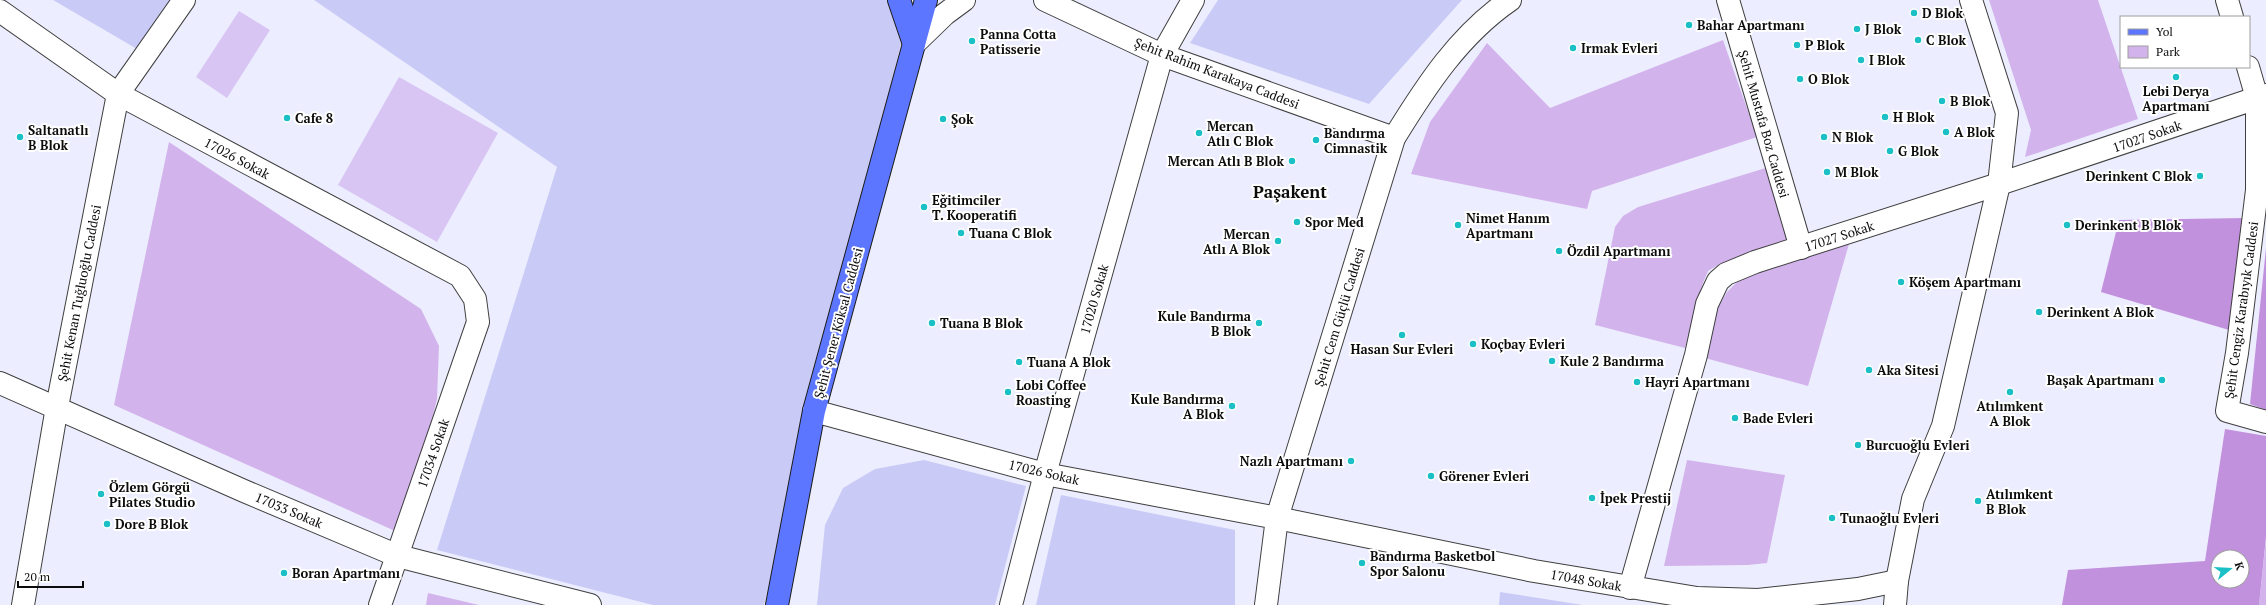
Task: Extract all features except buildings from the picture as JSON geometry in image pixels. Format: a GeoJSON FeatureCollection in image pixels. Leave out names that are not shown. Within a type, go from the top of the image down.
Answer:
{"type":"FeatureCollection","features":[{"type":"Feature","properties":{"kind":"main road"},"geometry":{"type":"LineString","coordinates":[[899,0],[914,44]]}},
{"type":"Feature","properties":{"kind":"main road","name":"Şehit Şener Köksal Caddesi"},"geometry":{"type":"LineString","coordinates":[[777,605],[814,411],[926,0]]}},
{"type":"Feature","properties":{"kind":"street","name":"Şehit Kenan Tuğluoğlu Caddesi"},"geometry":{"type":"LineString","coordinates":[[23,605],[57,407],[118,94],[184,0]]}},
{"type":"Feature","properties":{"kind":"street"},"geometry":{"type":"LineString","coordinates":[[914,44],[945,14],[964,0]]}},
{"type":"Feature","properties":{"kind":"street","name":"Şehit Rahim Karakaya Caddesi"},"geometry":{"type":"LineString","coordinates":[[1045,0],[1162,55],[1394,138]]}},
{"type":"Feature","properties":{"kind":"street","name":"17020 Sokak"},"geometry":{"type":"LineString","coordinates":[[1011,605],[1045,474],[1162,55],[1193,0]]}},
{"type":"Feature","properties":{"kind":"street","name":"Şehit Cem Güçlü Caddesi"},"geometry":{"type":"LineString","coordinates":[[1266,605],[1277,518],[1394,138],[1429,82],[1459,46],[1486,17],[1510,0]]}},
{"type":"Feature","properties":{"kind":"street","name":"Şehit Mustafa Boz Caddesi"},"geometry":{"type":"LineString","coordinates":[[1728,0],[1801,248]]}},
{"type":"Feature","properties":{"kind":"street"},"geometry":{"type":"LineString","coordinates":[[1895,605],[1897,581],[1913,499],[1943,426],[2000,184],[2007,113],[1971,0]]}},
{"type":"Feature","properties":{"kind":"street"},"geometry":{"type":"LineString","coordinates":[[2227,0],[2232,16]]}},
{"type":"Feature","properties":{"kind":"street","name":"17026 Sokak"},"geometry":{"type":"LineString","coordinates":[[0,11],[118,94],[460,276],[475,299]]}},
{"type":"Feature","properties":{"kind":"street","name":"Şehit Cengiz Karabıyık Caddesi"},"geometry":{"type":"LineString","coordinates":[[2248,68],[2262,96],[2257,190],[2237,353],[2227,411],[2266,422]]}},
{"type":"Feature","properties":{"kind":"street","name":"17027 Sokak"},"geometry":{"type":"LineString","coordinates":[[1630,588],[1694,362],[1707,304],[1718,281],[1737,268],[2000,184],[2262,96]]}},
{"type":"Feature","properties":{"kind":"street","name":"17034 Sokak"},"geometry":{"type":"LineString","coordinates":[[380,605],[478,322],[475,299]]}},
{"type":"Feature","properties":{"kind":"street","name":"17033 Sokak"},"geometry":{"type":"LineString","coordinates":[[0,384],[57,407],[244,491],[398,556],[585,604]]}},
{"type":"Feature","properties":{"kind":"street","name":"17026 Sokak"},"geometry":{"type":"LineString","coordinates":[[814,411],[1045,474],[1277,518]]}},
{"type":"Feature","properties":{"kind":"street","name":"17048 Sokak"},"geometry":{"type":"LineString","coordinates":[[1277,518],[1534,571],[1697,598],[1758,600],[1858,589],[1897,581]]}},
{"type":"Feature","properties":{"kind":"shaded area"},"geometry":{"type":"Polygon","coordinates":[[[53,0],[179,0],[137,49],[53,0]]]}},
{"type":"Feature","properties":{"kind":"shaded area"},"geometry":{"type":"Polygon","coordinates":[[[314,0],[891,0],[903,36],[764,605],[653,605],[437,550],[557,167],[314,0]]]}},
{"type":"Feature","properties":{"kind":"shaded area"},"geometry":{"type":"Polygon","coordinates":[[[1218,0],[1462,0],[1369,104],[1190,43],[1218,0]]]}},
{"type":"Feature","properties":{"kind":"shaded area"},"geometry":{"type":"Polygon","coordinates":[[[239,11],[270,30],[227,98],[196,77],[239,11]]]}},
{"type":"Feature","properties":{"kind":"shaded area"},"geometry":{"type":"Polygon","coordinates":[[[399,77],[498,133],[437,242],[338,185],[399,77]]]}},
{"type":"Feature","properties":{"kind":"shaded area"},"geometry":{"type":"Polygon","coordinates":[[[2244,218],[2229,330],[2101,292],[2119,220],[2244,218]]]}},
{"type":"Feature","properties":{"kind":"shaded area"},"geometry":{"type":"Polygon","coordinates":[[[2266,248],[2266,410],[2250,404],[2266,248]]]}},
{"type":"Feature","properties":{"kind":"shaded area"},"geometry":{"type":"Polygon","coordinates":[[[2225,429],[2266,436],[2266,537],[2259,605],[2062,605],[2068,570],[2205,561],[2225,429]]]}},
{"type":"Feature","properties":{"kind":"shaded area"},"geometry":{"type":"Polygon","coordinates":[[[924,460],[1026,486],[995,605],[817,605],[825,525],[843,488],[875,469],[924,460]]]}},
{"type":"Feature","properties":{"kind":"shaded area"},"geometry":{"type":"Polygon","coordinates":[[[1061,495],[1235,530],[1235,605],[1036,605],[1061,495]]]}},
{"type":"Feature","properties":{"kind":"shaded area"},"geometry":{"type":"Polygon","coordinates":[[[1500,592],[1583,605],[1499,605],[1500,592]]]}},
{"type":"Feature","properties":{"kind":"green space"},"geometry":{"type":"Polygon","coordinates":[[[1989,0],[2098,0],[2138,119],[2025,157],[2031,130],[1989,0]]]}},
{"type":"Feature","properties":{"kind":"green space"},"geometry":{"type":"Polygon","coordinates":[[[1723,40],[1757,137],[1592,191],[1587,209],[1411,174],[1430,122],[1487,43],[1550,108],[1723,40]]]}},
{"type":"Feature","properties":{"kind":"green space"},"geometry":{"type":"Polygon","coordinates":[[[169,142],[421,309],[439,346],[437,399],[404,535],[114,405],[169,142]]]}},
{"type":"Feature","properties":{"kind":"green space"},"geometry":{"type":"Polygon","coordinates":[[[1769,167],[1787,240],[1718,265],[1708,271],[1703,283],[1685,348],[1595,325],[1615,227],[1623,216],[1638,207],[1769,167]]]}},
{"type":"Feature","properties":{"kind":"green space"},"geometry":{"type":"Polygon","coordinates":[[[1849,244],[1808,386],[1705,358],[1718,307],[1727,292],[1742,277],[1849,244]]]}},
{"type":"Feature","properties":{"kind":"green space"},"geometry":{"type":"Polygon","coordinates":[[[1687,460],[1785,475],[1767,563],[1748,565],[1664,566],[1687,460]]]}},
{"type":"Feature","properties":{"kind":"green space"},"geometry":{"type":"Polygon","coordinates":[[[2266,539],[2266,605],[2259,605],[2266,539]]]}},
{"type":"Feature","properties":{"kind":"green space"},"geometry":{"type":"Polygon","coordinates":[[[428,593],[479,605],[426,605],[428,593]]]}},
{"type":"Feature","properties":{"kind":"place","name":"D Blok"},"geometry":{"type":"Point","coordinates":[1914,13]}},
{"type":"Feature","properties":{"kind":"place","name":"Bahar Apartmanı"},"geometry":{"type":"Point","coordinates":[1689,25]}},
{"type":"Feature","properties":{"kind":"place","name":"J Blok"},"geometry":{"type":"Point","coordinates":[1857,29]}},
{"type":"Feature","properties":{"kind":"place","name":"C Blok"},"geometry":{"type":"Point","coordinates":[1918,40]}},
{"type":"Feature","properties":{"kind":"place","name":"Panna Cotta Patisserie"},"geometry":{"type":"Point","coordinates":[972,41]}},
{"type":"Feature","properties":{"kind":"place","name":"P Blok"},"geometry":{"type":"Point","coordinates":[1797,45]}},
{"type":"Feature","properties":{"kind":"place","name":"Irmak Evleri"},"geometry":{"type":"Point","coordinates":[1573,48]}},
{"type":"Feature","properties":{"kind":"place","name":"I Blok"},"geometry":{"type":"Point","coordinates":[1861,60]}},
{"type":"Feature","properties":{"kind":"place","name":"Lebi Derya Apartmanı"},"geometry":{"type":"Point","coordinates":[2176,77]}},
{"type":"Feature","properties":{"kind":"place","name":"O Blok"},"geometry":{"type":"Point","coordinates":[1800,79]}},
{"type":"Feature","properties":{"kind":"place","name":"B Blok"},"geometry":{"type":"Point","coordinates":[1942,101]}},
{"type":"Feature","properties":{"kind":"place","name":"H Blok"},"geometry":{"type":"Point","coordinates":[1885,117]}},
{"type":"Feature","properties":{"kind":"place","name":"Cafe 8"},"geometry":{"type":"Point","coordinates":[287,118]}},
{"type":"Feature","properties":{"kind":"place","name":"Şok"},"geometry":{"type":"Point","coordinates":[943,119]}},
{"type":"Feature","properties":{"kind":"place","name":"A Blok"},"geometry":{"type":"Point","coordinates":[1946,132]}},
{"type":"Feature","properties":{"kind":"place","name":"Mercan Atlı C Blok"},"geometry":{"type":"Point","coordinates":[1199,133]}},
{"type":"Feature","properties":{"kind":"place","name":"Saltanatlı B Blok"},"geometry":{"type":"Point","coordinates":[20,137]}},
{"type":"Feature","properties":{"kind":"place","name":"N Blok"},"geometry":{"type":"Point","coordinates":[1824,137]}},
{"type":"Feature","properties":{"kind":"place","name":"Bandırma Cimnastik"},"geometry":{"type":"Point","coordinates":[1316,140]}},
{"type":"Feature","properties":{"kind":"place","name":"G Blok"},"geometry":{"type":"Point","coordinates":[1890,151]}},
{"type":"Feature","properties":{"kind":"place","name":"Mercan Atlı B Blok"},"geometry":{"type":"Point","coordinates":[1292,161]}},
{"type":"Feature","properties":{"kind":"place","name":"M Blok"},"geometry":{"type":"Point","coordinates":[1827,172]}},
{"type":"Feature","properties":{"kind":"place","name":"Derinkent C Blok"},"geometry":{"type":"Point","coordinates":[2200,176]}},
{"type":"Feature","properties":{"kind":"place","name":"Eğitimciler T. Kooperatifi"},"geometry":{"type":"Point","coordinates":[924,207]}},
{"type":"Feature","properties":{"kind":"place","name":"Spor Med"},"geometry":{"type":"Point","coordinates":[1297,222]}},
{"type":"Feature","properties":{"kind":"place","name":"Nimet Hanım Apartmanı"},"geometry":{"type":"Point","coordinates":[1458,225]}},
{"type":"Feature","properties":{"kind":"place","name":"Derinkent B Blok"},"geometry":{"type":"Point","coordinates":[2067,225]}},
{"type":"Feature","properties":{"kind":"place","name":"Tuana C Blok"},"geometry":{"type":"Point","coordinates":[961,233]}},
{"type":"Feature","properties":{"kind":"place","name":"Mercan Atlı A Blok"},"geometry":{"type":"Point","coordinates":[1278,241]}},
{"type":"Feature","properties":{"kind":"place","name":"Özdil Apartmanı"},"geometry":{"type":"Point","coordinates":[1559,251]}},
{"type":"Feature","properties":{"kind":"place","name":"Köşem Apartmanı"},"geometry":{"type":"Point","coordinates":[1901,282]}},
{"type":"Feature","properties":{"kind":"place","name":"Derinkent A Blok"},"geometry":{"type":"Point","coordinates":[2039,312]}},
{"type":"Feature","properties":{"kind":"place","name":"Tuana B Blok"},"geometry":{"type":"Point","coordinates":[932,323]}},
{"type":"Feature","properties":{"kind":"place","name":"Kule Bandırma B Blok"},"geometry":{"type":"Point","coordinates":[1259,323]}},
{"type":"Feature","properties":{"kind":"place","name":"Hasan Sur Evleri"},"geometry":{"type":"Point","coordinates":[1402,335]}},
{"type":"Feature","properties":{"kind":"place","name":"Koçbay Evleri"},"geometry":{"type":"Point","coordinates":[1473,344]}},
{"type":"Feature","properties":{"kind":"place","name":"Kule 2 Bandırma"},"geometry":{"type":"Point","coordinates":[1552,361]}},
{"type":"Feature","properties":{"kind":"place","name":"Tuana A Blok"},"geometry":{"type":"Point","coordinates":[1019,362]}},
{"type":"Feature","properties":{"kind":"place","name":"Aka Sitesi"},"geometry":{"type":"Point","coordinates":[1869,370]}},
{"type":"Feature","properties":{"kind":"place","name":"Başak Apartmanı"},"geometry":{"type":"Point","coordinates":[2162,380]}},
{"type":"Feature","properties":{"kind":"place","name":"Hayri Apartmanı"},"geometry":{"type":"Point","coordinates":[1637,382]}},
{"type":"Feature","properties":{"kind":"place","name":"Lobi Coffee Roasting"},"geometry":{"type":"Point","coordinates":[1008,392]}},
{"type":"Feature","properties":{"kind":"place","name":"Atılımkent A Blok"},"geometry":{"type":"Point","coordinates":[2010,392]}},
{"type":"Feature","properties":{"kind":"place","name":"Kule Bandırma A Blok"},"geometry":{"type":"Point","coordinates":[1232,406]}},
{"type":"Feature","properties":{"kind":"place","name":"Bade Evleri"},"geometry":{"type":"Point","coordinates":[1735,418]}},
{"type":"Feature","properties":{"kind":"place","name":"Burcuoğlu Evleri"},"geometry":{"type":"Point","coordinates":[1858,445]}},
{"type":"Feature","properties":{"kind":"place","name":"Nazlı Apartmanı"},"geometry":{"type":"Point","coordinates":[1351,461]}},
{"type":"Feature","properties":{"kind":"place","name":"Görener Evleri"},"geometry":{"type":"Point","coordinates":[1431,476]}},
{"type":"Feature","properties":{"kind":"place","name":"Özlem Görgü Pilates Studio"},"geometry":{"type":"Point","coordinates":[101,494]}},
{"type":"Feature","properties":{"kind":"place","name":"İpek Prestij"},"geometry":{"type":"Point","coordinates":[1592,498]}},
{"type":"Feature","properties":{"kind":"place","name":"Atılımkent B Blok"},"geometry":{"type":"Point","coordinates":[1978,501]}},
{"type":"Feature","properties":{"kind":"place","name":"Tunaoğlu Evleri"},"geometry":{"type":"Point","coordinates":[1832,518]}},
{"type":"Feature","properties":{"kind":"place","name":"Dore B Blok"},"geometry":{"type":"Point","coordinates":[107,524]}},
{"type":"Feature","properties":{"kind":"place","name":"Bandırma Basketbol Spor Salonu"},"geometry":{"type":"Point","coordinates":[1362,563]}},
{"type":"Feature","properties":{"kind":"place","name":"Boran Apartmanı"},"geometry":{"type":"Point","coordinates":[284,573]}},
{"type":"Feature","properties":{"kind":"district","name":"Paşakent"},"geometry":{"type":"Point","coordinates":[1290,192]}}]}
